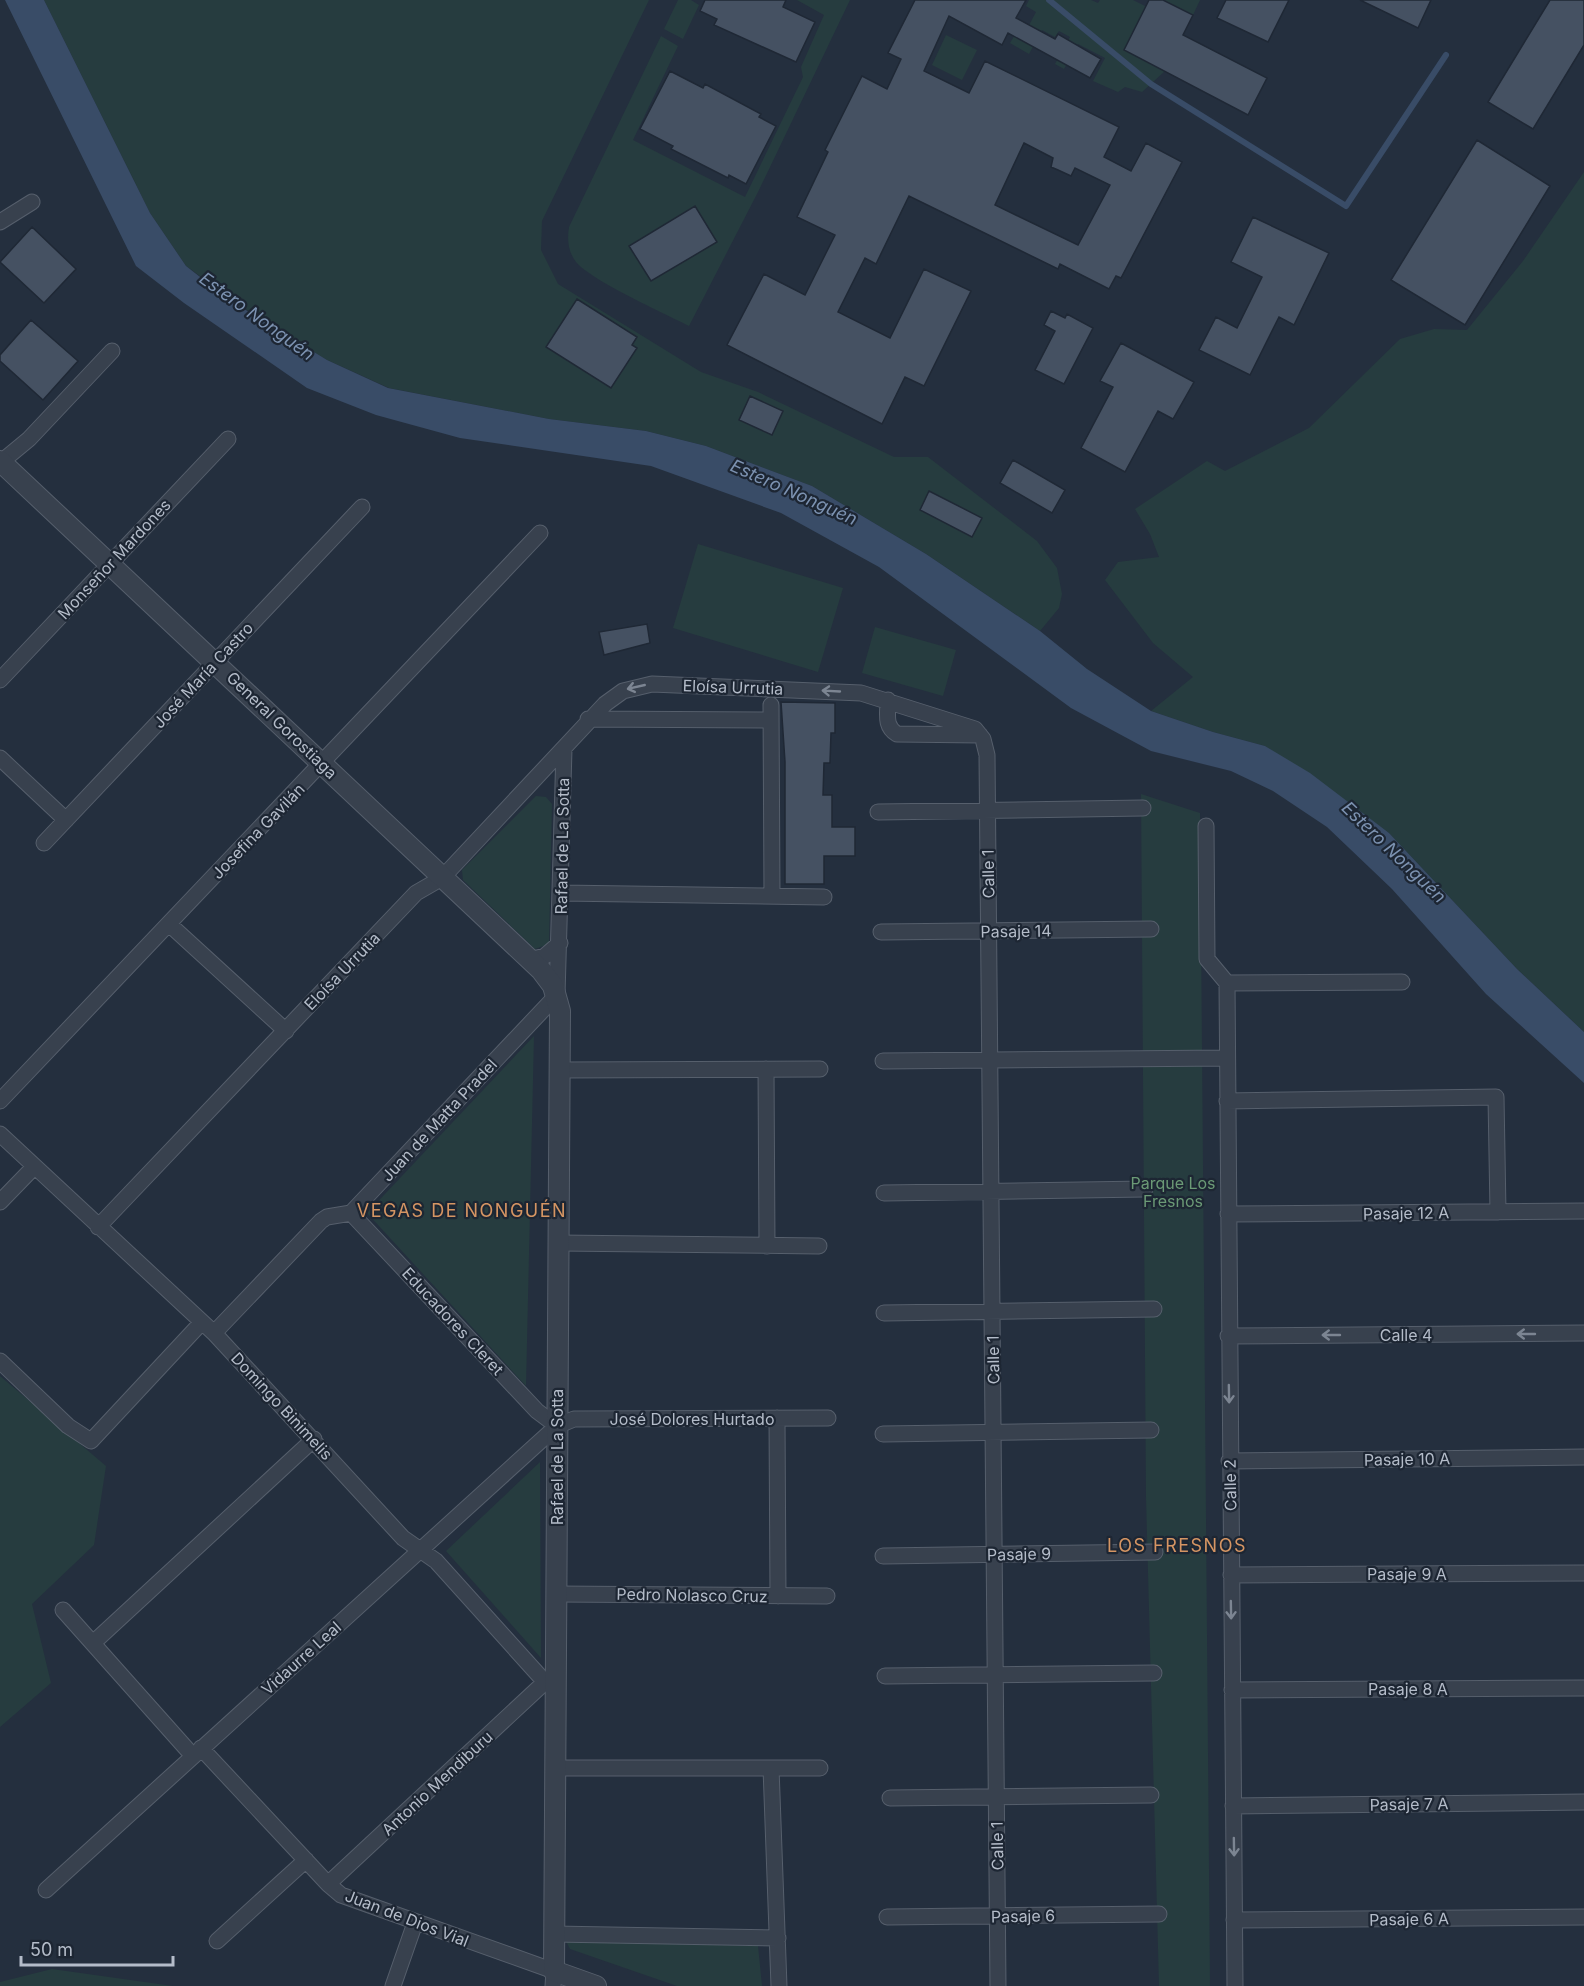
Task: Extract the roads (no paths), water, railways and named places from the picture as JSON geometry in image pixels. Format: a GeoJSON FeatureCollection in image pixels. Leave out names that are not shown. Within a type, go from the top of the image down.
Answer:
{"type":"FeatureCollection","features":[{"type":"Feature","properties":{"kind":"street"},"geometry":{"type":"LineString","coordinates":[[0,222],[32,202]]}},
{"type":"Feature","properties":{"kind":"street"},"geometry":{"type":"LineString","coordinates":[[0,462],[29,439],[112,351]]}},
{"type":"Feature","properties":{"kind":"street","name":"Monseñor Mardones"},"geometry":{"type":"LineString","coordinates":[[0,680],[228,439]]}},
{"type":"Feature","properties":{"kind":"street","name":"General Gorostiaga"},"geometry":{"type":"LineString","coordinates":[[0,462],[531,960],[548,977],[557,995]]}},
{"type":"Feature","properties":{"kind":"street","name":"José María Castro"},"geometry":{"type":"LineString","coordinates":[[44,843],[362,507]]}},
{"type":"Feature","properties":{"kind":"street","name":"Josefina Gavilán"},"geometry":{"type":"LineString","coordinates":[[0,1101],[540,533]]}},
{"type":"Feature","properties":{"kind":"street","name":"Eloísa Urrutia"},"geometry":{"type":"LineString","coordinates":[[98,1227],[416,893],[442,878],[564,749],[588,719],[616,694],[630,688],[652,684],[861,693],[888,700]]}},
{"type":"Feature","properties":{"kind":"street"},"geometry":{"type":"LineString","coordinates":[[888,700],[968,726],[980,735],[897,735],[889,727],[888,700]]}},
{"type":"Feature","properties":{"kind":"street","name":"Eloísa Urrutia"},"geometry":{"type":"LineString","coordinates":[[588,719],[771,712],[771,896]]}},
{"type":"Feature","properties":{"kind":"street","name":"Calle 1"},"geometry":{"type":"LineString","coordinates":[[980,735],[987,755],[988,810],[998,1986]]}},
{"type":"Feature","properties":{"kind":"street","name":"Rafael de La Sotta"},"geometry":{"type":"LineString","coordinates":[[553,1979],[555,1768],[550,1683],[556,1594],[560,1011],[557,995],[564,749]]}},
{"type":"Feature","properties":{"kind":"street"},"geometry":{"type":"LineString","coordinates":[[0,758],[66,820]]}},
{"type":"Feature","properties":{"kind":"street"},"geometry":{"type":"LineString","coordinates":[[878,812],[1143,808]]}},
{"type":"Feature","properties":{"kind":"street"},"geometry":{"type":"LineString","coordinates":[[1206,826],[1207,959],[1227,983],[1402,981]]}},
{"type":"Feature","properties":{"kind":"street"},"geometry":{"type":"LineString","coordinates":[[561,893],[824,897]]}},
{"type":"Feature","properties":{"kind":"street"},"geometry":{"type":"LineString","coordinates":[[169,924],[286,1031]]}},
{"type":"Feature","properties":{"kind":"street","name":"Pasaje 14"},"geometry":{"type":"LineString","coordinates":[[881,932],[1151,929]]}},
{"type":"Feature","properties":{"kind":"street"},"geometry":{"type":"LineString","coordinates":[[531,960],[545,956],[560,943]]}},
{"type":"Feature","properties":{"kind":"street","name":"Calle 2"},"geometry":{"type":"LineString","coordinates":[[1227,983],[1227,1214],[1235,1986]]}},
{"type":"Feature","properties":{"kind":"street","name":"Juan de Matta Pradel"},"geometry":{"type":"LineString","coordinates":[[351,1213],[557,995]]}},
{"type":"Feature","properties":{"kind":"street"},"geometry":{"type":"LineString","coordinates":[[882,1061],[1227,1058]]}},
{"type":"Feature","properties":{"kind":"street"},"geometry":{"type":"LineString","coordinates":[[766,1069],[767,1246]]}},
{"type":"Feature","properties":{"kind":"street"},"geometry":{"type":"LineString","coordinates":[[559,1070],[819,1069]]}},
{"type":"Feature","properties":{"kind":"street"},"geometry":{"type":"LineString","coordinates":[[1227,1101],[1496,1097],[1498,1212]]}},
{"type":"Feature","properties":{"kind":"street","name":"Domingo Binimelis"},"geometry":{"type":"LineString","coordinates":[[0,1134],[214,1333],[403,1538],[436,1561],[550,1683]]}},
{"type":"Feature","properties":{"kind":"street"},"geometry":{"type":"LineString","coordinates":[[0,1202],[34,1167]]}},
{"type":"Feature","properties":{"kind":"street"},"geometry":{"type":"LineString","coordinates":[[884,1193],[1145,1189]]}},
{"type":"Feature","properties":{"kind":"street","name":"Pasaje 12 A"},"geometry":{"type":"LineString","coordinates":[[1227,1214],[1584,1211]]}},
{"type":"Feature","properties":{"kind":"street"},"geometry":{"type":"LineString","coordinates":[[214,1333],[321,1221],[327,1217],[351,1213]]}},
{"type":"Feature","properties":{"kind":"street","name":"Educadores Cleret"},"geometry":{"type":"LineString","coordinates":[[351,1213],[537,1411],[557,1426]]}},
{"type":"Feature","properties":{"kind":"street"},"geometry":{"type":"LineString","coordinates":[[558,1243],[819,1246]]}},
{"type":"Feature","properties":{"kind":"street"},"geometry":{"type":"LineString","coordinates":[[884,1313],[1154,1309]]}},
{"type":"Feature","properties":{"kind":"street"},"geometry":{"type":"LineString","coordinates":[[0,1361],[68,1426],[91,1441],[202,1322]]}},
{"type":"Feature","properties":{"kind":"street","name":"Calle 4"},"geometry":{"type":"LineString","coordinates":[[1228,1336],[1584,1333]]}},
{"type":"Feature","properties":{"kind":"street"},"geometry":{"type":"LineString","coordinates":[[777,1418],[778,1596]]}},
{"type":"Feature","properties":{"kind":"street","name":"José Dolores Hurtado"},"geometry":{"type":"LineString","coordinates":[[557,1426],[574,1419],[828,1418]]}},
{"type":"Feature","properties":{"kind":"street","name":"Vidaurre Leal"},"geometry":{"type":"LineString","coordinates":[[46,1890],[557,1426]]}},
{"type":"Feature","properties":{"kind":"street"},"geometry":{"type":"LineString","coordinates":[[883,1434],[1151,1430]]}},
{"type":"Feature","properties":{"kind":"street"},"geometry":{"type":"LineString","coordinates":[[93,1643],[314,1439]]}},
{"type":"Feature","properties":{"kind":"street","name":"Pasaje 10 A"},"geometry":{"type":"LineString","coordinates":[[1229,1461],[1584,1457]]}},
{"type":"Feature","properties":{"kind":"street","name":"Pasaje 9"},"geometry":{"type":"LineString","coordinates":[[883,1556],[1155,1552]]}},
{"type":"Feature","properties":{"kind":"street","name":"Pasaje 9 A"},"geometry":{"type":"LineString","coordinates":[[1231,1575],[1584,1573]]}},
{"type":"Feature","properties":{"kind":"street","name":"Pedro Nolasco Cruz"},"geometry":{"type":"LineString","coordinates":[[556,1594],[827,1596]]}},
{"type":"Feature","properties":{"kind":"street","name":"Juan de Dios Vial"},"geometry":{"type":"LineString","coordinates":[[63,1610],[197,1752],[328,1884],[355,1902],[415,1923],[553,1979],[596,1986]]}},
{"type":"Feature","properties":{"kind":"street"},"geometry":{"type":"LineString","coordinates":[[885,1676],[1154,1673]]}},
{"type":"Feature","properties":{"kind":"street","name":"Antonio Mendiburu"},"geometry":{"type":"LineString","coordinates":[[328,1884],[550,1683]]}},
{"type":"Feature","properties":{"kind":"street","name":"Pasaje 8 A"},"geometry":{"type":"LineString","coordinates":[[1232,1690],[1584,1688]]}},
{"type":"Feature","properties":{"kind":"street"},"geometry":{"type":"LineString","coordinates":[[555,1768],[820,1768]]}},
{"type":"Feature","properties":{"kind":"street"},"geometry":{"type":"LineString","coordinates":[[771,1768],[779,1986]]}},
{"type":"Feature","properties":{"kind":"street"},"geometry":{"type":"LineString","coordinates":[[890,1798],[1151,1795]]}},
{"type":"Feature","properties":{"kind":"street","name":"Pasaje 7 A"},"geometry":{"type":"LineString","coordinates":[[1233,1806],[1584,1802]]}},
{"type":"Feature","properties":{"kind":"street"},"geometry":{"type":"LineString","coordinates":[[217,1941],[306,1860]]}},
{"type":"Feature","properties":{"kind":"street","name":"Pasaje 6"},"geometry":{"type":"LineString","coordinates":[[887,1917],[1159,1914]]}},
{"type":"Feature","properties":{"kind":"street","name":"Pasaje 6 A"},"geometry":{"type":"LineString","coordinates":[[1234,1920],[1584,1917]]}},
{"type":"Feature","properties":{"kind":"street"},"geometry":{"type":"LineString","coordinates":[[393,1986],[415,1923]]}},
{"type":"Feature","properties":{"kind":"street"},"geometry":{"type":"LineString","coordinates":[[554,1934],[778,1938]]}},
{"type":"Feature","properties":{"kind":"water","name":"Estero Nonguén"},"geometry":{"type":"Polygon","coordinates":[[[5,0],[44,0],[150,213],[186,266],[231,301],[327,360],[388,388],[549,419],[646,431],[706,446],[812,486],[926,554],[1040,631],[1087,669],[1151,711],[1213,732],[1265,746],[1310,773],[1389,833],[1517,969],[1584,1032],[1584,1083],[1486,994],[1392,889],[1327,827],[1273,791],[1231,771],[1151,751],[1071,708],[879,567],[781,513],[651,466],[460,438],[376,415],[307,388],[184,303],[136,266],[5,0]]]}},
{"type":"Feature","properties":{"kind":"waterway"},"geometry":{"type":"LineString","coordinates":[[1049,0],[1151,84],[1346,206],[1446,55]]}},
{"type":"Feature","properties":{"kind":"district","name":"VEGAS DE NONGUÉN"},"geometry":{"type":"Point","coordinates":[462,1210]}},
{"type":"Feature","properties":{"kind":"district","name":"LOS FRESNOS"},"geometry":{"type":"Point","coordinates":[1177,1545]}},
{"type":"Feature","properties":{"kind":"park label","name":"Parque Los Fresnos"},"geometry":{"type":"Point","coordinates":[1173,1192]}}]}
